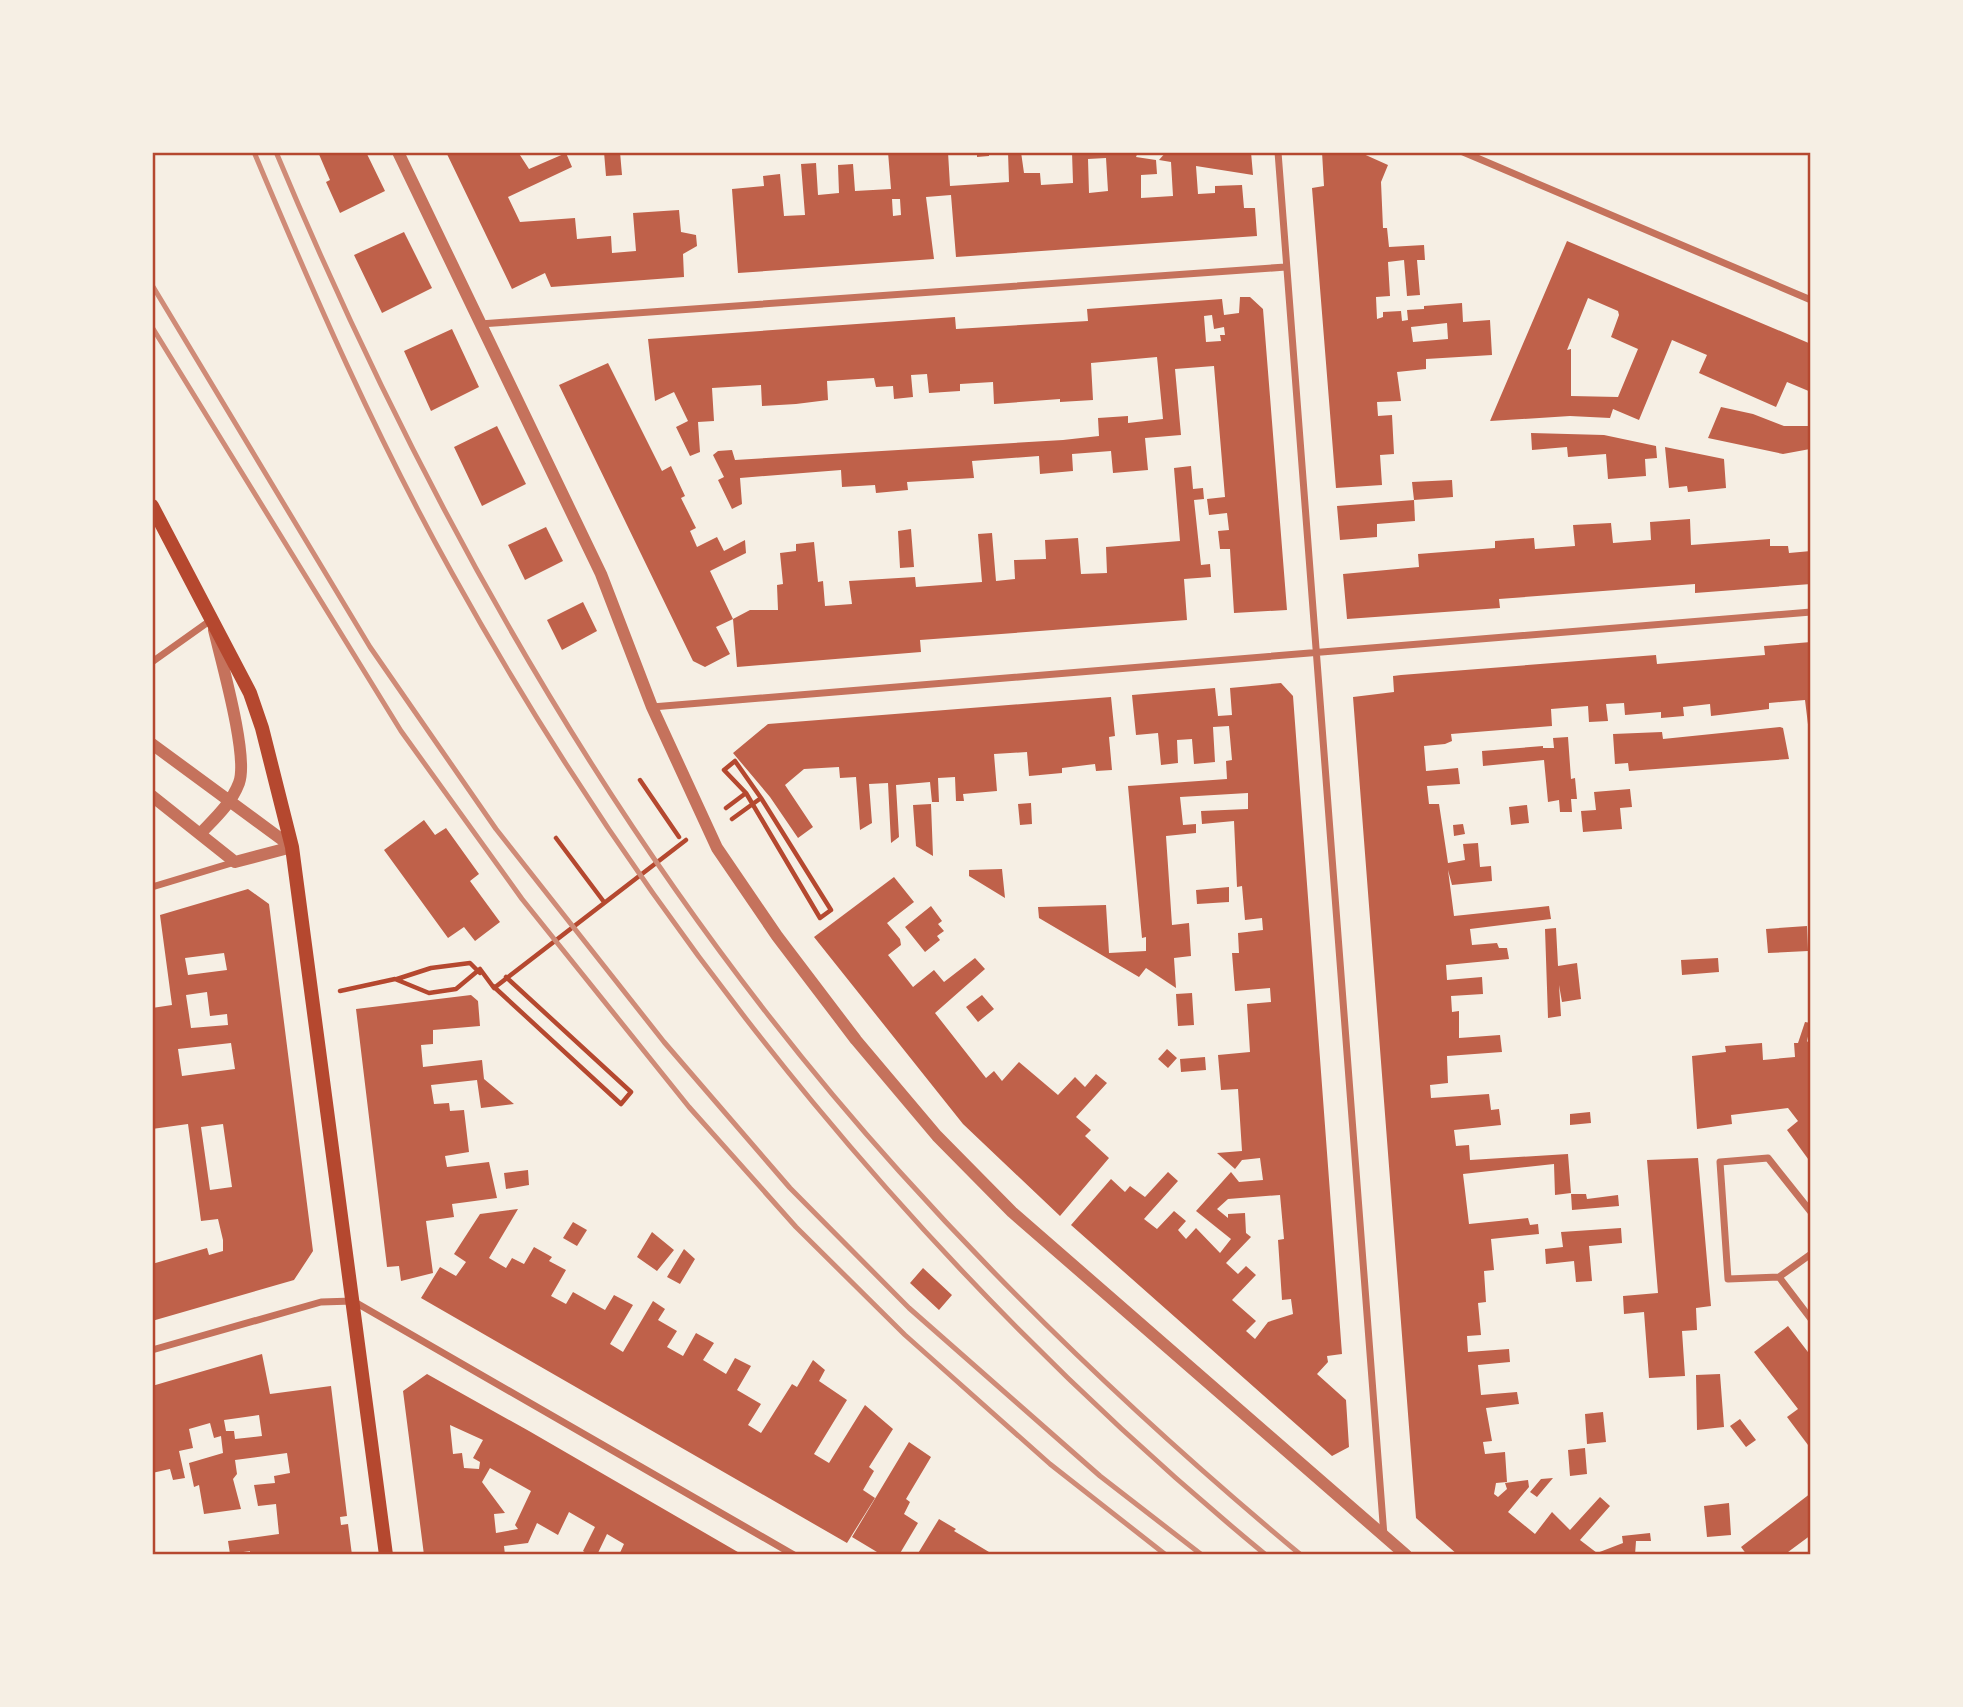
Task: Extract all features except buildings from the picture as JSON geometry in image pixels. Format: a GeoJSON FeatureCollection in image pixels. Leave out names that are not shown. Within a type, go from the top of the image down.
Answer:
{"type":"FeatureCollection","features":[{"type":"Feature","properties":{"kind":"main road"},"geometry":{"type":"LineString","coordinates":[[152,506],[250,693],[262,727],[292,847],[386,1555]]}},
{"type":"Feature","properties":{"kind":"street"},"geometry":{"type":"LineString","coordinates":[[398,152],[601,574],[652,707],[711,835],[777,936],[849,1031],[964,1164],[1021,1220],[1406,1555]]}},
{"type":"Feature","properties":{"kind":"street"},"geometry":{"type":"LineString","coordinates":[[1278,152],[1384,1537]]}},
{"type":"Feature","properties":{"kind":"street"},"geometry":{"type":"LineString","coordinates":[[1463,152],[1811,300]]}},
{"type":"Feature","properties":{"kind":"street"},"geometry":{"type":"LineString","coordinates":[[480,324],[1286,267]]}},
{"type":"Feature","properties":{"kind":"street"},"geometry":{"type":"LineString","coordinates":[[652,707],[1811,612]]}},
{"type":"Feature","properties":{"kind":"street"},"geometry":{"type":"LineString","coordinates":[[152,662],[211,620],[226,679],[240,754],[240,780],[229,804],[200,834]]}},
{"type":"Feature","properties":{"kind":"street"},"geometry":{"type":"LineString","coordinates":[[152,744],[229,804],[292,847]]}},
{"type":"Feature","properties":{"kind":"street"},"geometry":{"type":"LineString","coordinates":[[152,796],[235,862]]}},
{"type":"Feature","properties":{"kind":"street"},"geometry":{"type":"LineString","coordinates":[[152,887],[292,847]]}},
{"type":"Feature","properties":{"kind":"street"},"geometry":{"type":"LineString","coordinates":[[1811,1212],[1768,1158],[1720,1162],[1728,1279],[1779,1277],[1811,1254]]}},
{"type":"Feature","properties":{"kind":"street"},"geometry":{"type":"LineString","coordinates":[[1779,1277],[1811,1319]]}},
{"type":"Feature","properties":{"kind":"street"},"geometry":{"type":"LineString","coordinates":[[152,1350],[321,1303],[353,1301],[794,1555]]}},
{"type":"Feature","properties":{"kind":"path"},"geometry":{"type":"LineString","coordinates":[[735,761],[831,910],[820,918],[746,793],[724,770],[735,761]]}},
{"type":"Feature","properties":{"kind":"path"},"geometry":{"type":"LineString","coordinates":[[640,780],[672,826]]}},
{"type":"Feature","properties":{"kind":"path"},"geometry":{"type":"LineString","coordinates":[[724,809],[746,793]]}},
{"type":"Feature","properties":{"kind":"path"},"geometry":{"type":"LineString","coordinates":[[711,835],[761,798]]}},
{"type":"Feature","properties":{"kind":"path"},"geometry":{"type":"LineString","coordinates":[[395,979],[429,993],[456,989],[480,969],[494,988],[693,834]]}},
{"type":"Feature","properties":{"kind":"path"},"geometry":{"type":"LineString","coordinates":[[556,838],[604,902]]}},
{"type":"Feature","properties":{"kind":"path"},"geometry":{"type":"LineString","coordinates":[[341,1000],[340,989],[395,979],[431,968],[452,968],[470,963],[621,1104],[631,1092],[506,977]]}},
{"type":"Feature","properties":{"kind":"railway"},"geometry":{"type":"LineString","coordinates":[[254,152],[347,365],[397,470],[452,573],[533,712],[620,846],[714,977],[813,1102],[918,1223],[1028,1339],[1145,1450],[1266,1555]]}},
{"type":"Feature","properties":{"kind":"railway"},"geometry":{"type":"LineString","coordinates":[[276,152],[336,289],[401,425],[470,558],[545,688],[625,815],[710,938],[802,1057],[946,1223],[1093,1371],[1301,1555]]}},
{"type":"Feature","properties":{"kind":"railway"},"geometry":{"type":"LineString","coordinates":[[152,285],[370,647],[496,829],[664,1042],[790,1188],[909,1308],[1100,1476],[1202,1555]]}},
{"type":"Feature","properties":{"kind":"railway"},"geometry":{"type":"LineString","coordinates":[[152,327],[401,731],[522,899],[689,1107],[796,1227],[905,1335],[1050,1464],[1166,1555]]}}]}
